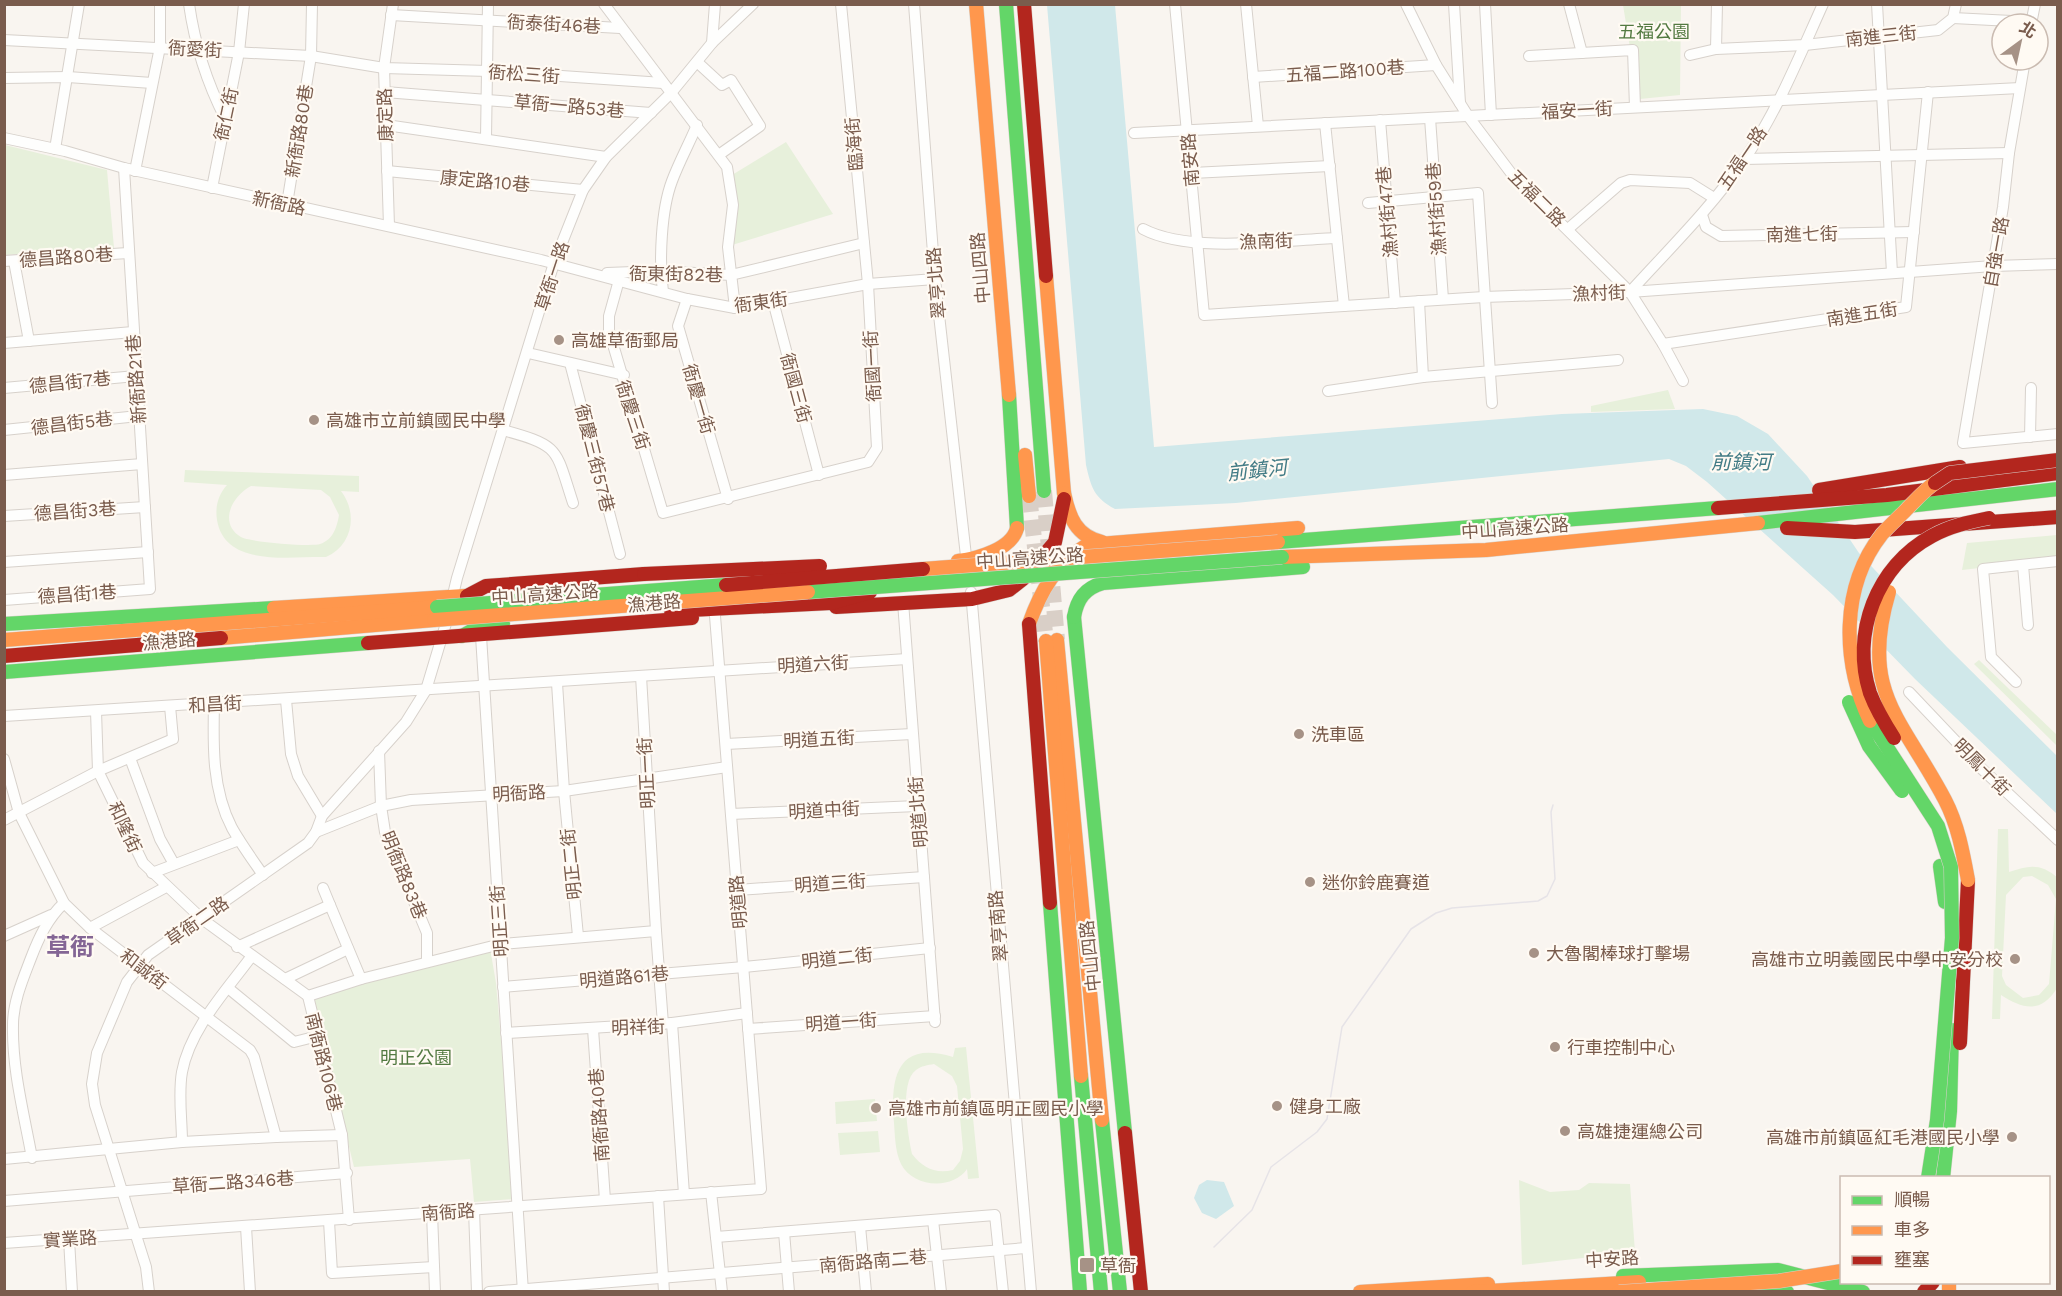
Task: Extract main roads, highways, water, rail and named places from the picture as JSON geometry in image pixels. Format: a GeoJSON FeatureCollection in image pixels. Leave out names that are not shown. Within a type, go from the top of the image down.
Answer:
{"type":"FeatureCollection","features":[{"type":"Feature","properties":{"kind":"main road","name":"中山四路"},"geometry":{"type":"LineString","coordinates":[[976,4],[1015,470],[1017,528]]}},
{"type":"Feature","properties":{"kind":"main road","name":"中山四路"},"geometry":{"type":"LineString","coordinates":[[986,4],[1029,496]]}},
{"type":"Feature","properties":{"kind":"main road"},"geometry":{"type":"LineString","coordinates":[[1006,4],[1044,491]]}},
{"type":"Feature","properties":{"kind":"main road"},"geometry":{"type":"LineString","coordinates":[[1024,4],[1064,493],[1074,527],[1093,541],[1103,542],[1347,525],[1471,526]]}},
{"type":"Feature","properties":{"kind":"main road"},"geometry":{"type":"LineString","coordinates":[[1943,1176],[1950,1111],[1952,957],[1940,866],[1917,812],[1858,727],[1841,674],[1838,638],[1843,593],[1856,560],[1869,537],[1900,501],[1933,479],[1950,473],[2058,458]]}},
{"type":"Feature","properties":{"kind":"main road"},"geometry":{"type":"LineString","coordinates":[[1756,504],[1821,489],[1912,474],[2058,458]]}},
{"type":"Feature","properties":{"kind":"main road"},"geometry":{"type":"LineString","coordinates":[[1928,1176],[1937,1120],[1952,938],[1951,867],[1938,826],[1865,714],[1852,678],[1848,646],[1853,596],[1860,572],[1872,548],[1892,521],[1914,498],[1950,473]]}},
{"type":"Feature","properties":{"kind":"main road","name":"中山高速公路"},"geometry":{"type":"LineString","coordinates":[[4,640],[1887,495],[2058,473]]}},
{"type":"Feature","properties":{"kind":"main road","name":"中山高速公路"},"geometry":{"type":"LineString","coordinates":[[4,656],[434,620],[1282,557],[1486,550],[1752,525],[2058,489]]}},
{"type":"Feature","properties":{"kind":"main road","name":"漁港路"},"geometry":{"type":"LineString","coordinates":[[4,672],[715,616],[972,599],[1009,590],[1034,568],[1055,542],[1064,508],[1064,493]]}},
{"type":"Feature","properties":{"kind":"main road"},"geometry":{"type":"LineString","coordinates":[[1937,1176],[1961,934],[1960,870],[1949,829],[1936,803],[1883,722],[1871,695],[1864,664],[1864,635],[1868,615],[1889,573],[1908,552],[1930,534],[1976,519],[2058,511]]}},
{"type":"Feature","properties":{"kind":"main road"},"geometry":{"type":"LineString","coordinates":[[1752,525],[1855,532],[2058,517]]}},
{"type":"Feature","properties":{"kind":"main road"},"geometry":{"type":"LineString","coordinates":[[1951,1176],[1964,987],[1968,880],[1960,840],[1945,800],[1901,731],[1883,691],[1878,638],[1889,593],[1906,566],[1943,534],[1976,519]]}},
{"type":"Feature","properties":{"kind":"main road","name":"漁港路"},"geometry":{"type":"LineString","coordinates":[[4,624],[457,599],[712,576],[966,561],[1003,546],[1014,538],[1017,528]]}},
{"type":"Feature","properties":{"kind":"main road","name":"中山四路"},"geometry":{"type":"LineString","coordinates":[[1080,1292],[1029,624],[1046,581],[1062,562],[1087,545],[1103,542]]}},
{"type":"Feature","properties":{"kind":"main road","name":"中山四路"},"geometry":{"type":"LineString","coordinates":[[1141,1292],[1074,617],[1076,605],[1091,586],[1102,583],[1350,564],[1486,550]]}},
{"type":"Feature","properties":{"kind":"main road"},"geometry":{"type":"LineString","coordinates":[[457,599],[486,585],[644,574],[814,565],[891,571]]}},
{"type":"Feature","properties":{"kind":"main road"},"geometry":{"type":"LineString","coordinates":[[462,636],[480,626],[652,612],[831,603],[893,586]]}},
{"type":"Feature","properties":{"kind":"main road","name":"中山四路"},"geometry":{"type":"LineString","coordinates":[[1101,1292],[1070,958],[1052,641],[1120,1292]]}},
{"type":"Feature","properties":{"kind":"main road","name":"中安路"},"geometry":{"type":"LineString","coordinates":[[1360,1292],[1706,1271],[1778,1270],[1872,1292]]}},
{"type":"Feature","properties":{"kind":"main road"},"geometry":{"type":"LineString","coordinates":[[1619,1292],[1779,1281],[1840,1271]]}},
{"type":"Feature","properties":{"kind":"main road"},"geometry":{"type":"LineString","coordinates":[[1473,1292],[1697,1279],[1757,1284],[1787,1292]]}},
{"type":"Feature","properties":{"kind":"main road"},"geometry":{"type":"LineString","coordinates":[[1731,1292],[1840,1280]]}},
{"type":"Feature","properties":{"kind":"main road","name":"中安路"},"geometry":{"type":"LineString","coordinates":[[1551,1292],[1641,1286]]}},
{"type":"Feature","properties":{"kind":"water","name":"前鎮河"},"geometry":{"type":"Polygon","coordinates":[[[1047,5],[1115,5],[1154,447],[1562,414],[1703,409],[1737,416],[1768,434],[1807,476],[1859,553],[1947,647],[2057,756],[2057,814],[1915,679],[1833,595],[1707,482],[1686,466],[1669,459],[1236,503],[1115,509],[1102,501],[1094,491],[1086,465],[1047,5]]]}},
{"type":"Feature","properties":{"kind":"water"},"geometry":{"type":"Polygon","coordinates":[[[1207,1180],[1224,1182],[1234,1206],[1216,1219],[1202,1213],[1194,1198],[1199,1185],[1207,1180]]]}},
{"type":"Feature","properties":{"kind":"tunnel"},"geometry":{"type":"LineString","coordinates":[[1044,491],[1057,640]]}},
{"type":"Feature","properties":{"kind":"tunnel"},"geometry":{"type":"LineString","coordinates":[[1029,496],[1046,641]]}},
{"type":"Feature","properties":{"kind":"tram line"},"geometry":{"type":"LineString","coordinates":[[1214,1247],[1252,1210],[1271,1167],[1317,1132],[1327,1119],[1342,1027],[1411,929],[1436,913],[1452,908],[1538,901],[1547,896],[1555,879],[1551,812],[1553,805]]}},
{"type":"Feature","properties":{"kind":"place","name":"高雄草衙郵局"},"geometry":{"type":"Point","coordinates":[559,340]}},
{"type":"Feature","properties":{"kind":"place","name":"高雄市立前鎮國民中學"},"geometry":{"type":"Point","coordinates":[314,420]}},
{"type":"Feature","properties":{"kind":"place","name":"洗車區"},"geometry":{"type":"Point","coordinates":[1299,734]}},
{"type":"Feature","properties":{"kind":"place","name":"迷你鈴鹿賽道"},"geometry":{"type":"Point","coordinates":[1310,882]}},
{"type":"Feature","properties":{"kind":"place","name":"大魯閣棒球打擊場"},"geometry":{"type":"Point","coordinates":[1534,953]}},
{"type":"Feature","properties":{"kind":"place","name":"高雄市立明義國民中學中安分校"},"geometry":{"type":"Point","coordinates":[2015,959]}},
{"type":"Feature","properties":{"kind":"place","name":"行車控制中心"},"geometry":{"type":"Point","coordinates":[1555,1047]}},
{"type":"Feature","properties":{"kind":"place","name":"健身工廠"},"geometry":{"type":"Point","coordinates":[1277,1106]}},
{"type":"Feature","properties":{"kind":"place","name":"高雄市前鎮區明正國民小學"},"geometry":{"type":"Point","coordinates":[876,1108]}},
{"type":"Feature","properties":{"kind":"place","name":"高雄捷運總公司"},"geometry":{"type":"Point","coordinates":[1565,1131]}},
{"type":"Feature","properties":{"kind":"place","name":"高雄市前鎮區紅毛港國民小學"},"geometry":{"type":"Point","coordinates":[2012,1137]}},
{"type":"Feature","properties":{"kind":"place","name":"草衙"},"geometry":{"type":"Point","coordinates":[1087,1265]}},
{"type":"Feature","properties":{"kind":"district","name":"草衙"},"geometry":{"type":"Point","coordinates":[70,947]}},
{"type":"Feature","properties":{"kind":"park label","name":"五福公園"},"geometry":{"type":"Point","coordinates":[1654,31]}},
{"type":"Feature","properties":{"kind":"park label","name":"明正公園"},"geometry":{"type":"Point","coordinates":[416,1057]}}]}
